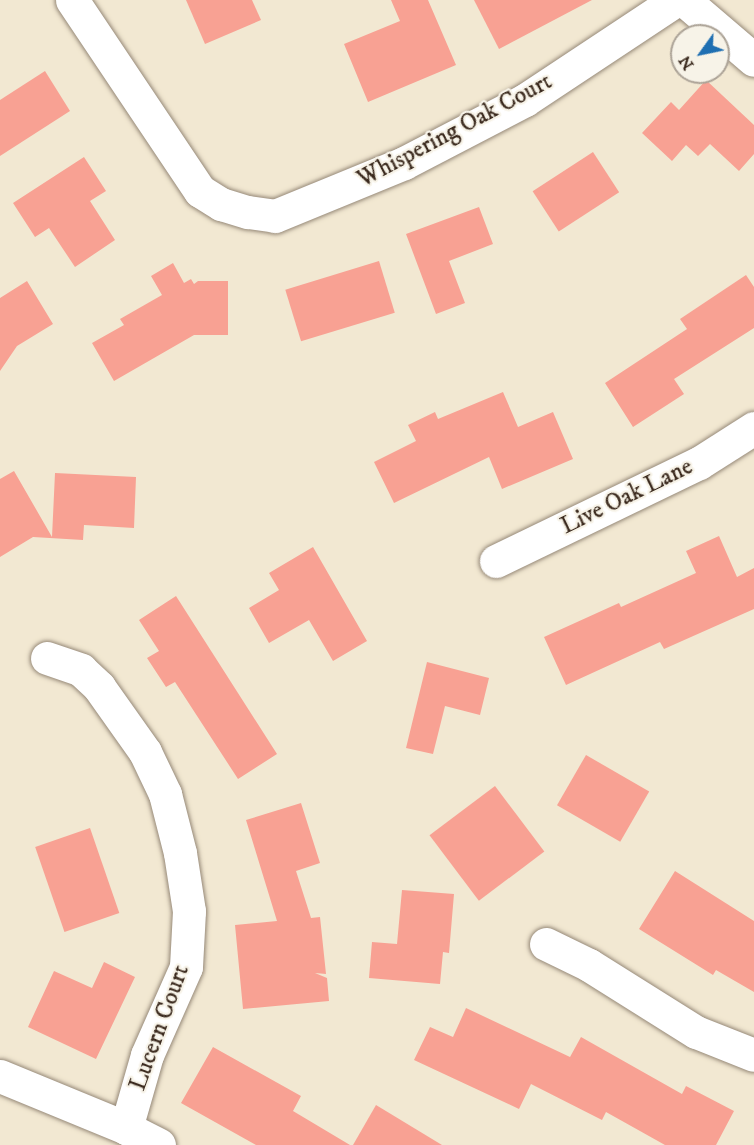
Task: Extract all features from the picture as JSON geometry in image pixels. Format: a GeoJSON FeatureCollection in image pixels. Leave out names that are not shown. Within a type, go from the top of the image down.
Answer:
{"type":"FeatureCollection","features":[{"type":"Feature","properties":{"kind":"street","name":"Whispering Oak Court"},"geometry":{"type":"LineString","coordinates":[[72,0],[200,191],[221,204],[248,212],[275,216],[404,164],[525,100],[676,0]]}},
{"type":"Feature","properties":{"kind":"street"},"geometry":{"type":"LineString","coordinates":[[684,0],[754,60]]}},
{"type":"Feature","properties":{"kind":"street","name":"Live Oak Lane"},"geometry":{"type":"LineString","coordinates":[[496,561],[699,462],[754,428]]}},
{"type":"Feature","properties":{"kind":"street","name":"Lucern Court"},"geometry":{"type":"LineString","coordinates":[[46,658],[81,670],[99,687],[145,752],[165,794],[180,853],[189,911],[186,967],[147,1055],[126,1128]]}},
{"type":"Feature","properties":{"kind":"street"},"geometry":{"type":"LineString","coordinates":[[546,944],[589,965],[696,1032],[754,1054]]}},
{"type":"Feature","properties":{"kind":"street"},"geometry":{"type":"LineString","coordinates":[[0,1076],[126,1128],[159,1145]]}},
{"type":"Feature","properties":{"kind":"building"},"geometry":{"type":"Polygon","coordinates":[[[186,0],[252,0],[261,20],[205,44],[186,0]]]}},
{"type":"Feature","properties":{"kind":"building"},"geometry":{"type":"Polygon","coordinates":[[[391,0],[428,0],[456,65],[368,102],[344,44],[400,21],[391,0]]]}},
{"type":"Feature","properties":{"kind":"building"},"geometry":{"type":"Polygon","coordinates":[[[474,0],[592,0],[499,49],[474,0]]]}},
{"type":"Feature","properties":{"kind":"building"},"geometry":{"type":"Polygon","coordinates":[[[45,71],[70,111],[0,156],[0,100],[45,71]]]}},
{"type":"Feature","properties":{"kind":"building"},"geometry":{"type":"Polygon","coordinates":[[[702,84],[710,84],[754,125],[754,154],[739,171],[710,144],[698,156],[686,145],[672,161],[642,133],[671,102],[679,110],[702,84]]]}},
{"type":"Feature","properties":{"kind":"building"},"geometry":{"type":"Polygon","coordinates":[[[593,152],[619,192],[559,231],[533,191],[593,152]]]}},
{"type":"Feature","properties":{"kind":"building"},"geometry":{"type":"Polygon","coordinates":[[[84,157],[106,191],[90,201],[115,240],[75,267],[49,228],[35,237],[13,203],[84,157]]]}},
{"type":"Feature","properties":{"kind":"building"},"geometry":{"type":"Polygon","coordinates":[[[479,207],[493,244],[449,261],[465,303],[436,314],[406,234],[479,207]]]}},
{"type":"Feature","properties":{"kind":"building"},"geometry":{"type":"Polygon","coordinates":[[[379,261],[395,313],[301,341],[285,290],[379,261]]]}},
{"type":"Feature","properties":{"kind":"building"},"geometry":{"type":"Polygon","coordinates":[[[173,263],[184,283],[191,279],[194,284],[198,281],[228,281],[228,335],[194,335],[114,381],[92,343],[124,325],[120,319],[162,295],[151,276],[173,263]]]}},
{"type":"Feature","properties":{"kind":"building"},"geometry":{"type":"Polygon","coordinates":[[[746,275],[754,287],[754,328],[674,379],[684,394],[633,427],[605,383],[687,329],[680,319],[746,275]]]}},
{"type":"Feature","properties":{"kind":"building"},"geometry":{"type":"Polygon","coordinates":[[[27,281],[53,324],[17,346],[0,371],[0,298],[27,281]]]}},
{"type":"Feature","properties":{"kind":"building"},"geometry":{"type":"Polygon","coordinates":[[[503,392],[518,427],[553,412],[573,459],[502,489],[489,457],[394,503],[374,462],[416,441],[408,425],[435,412],[438,419],[503,392]]]}},
{"type":"Feature","properties":{"kind":"building"},"geometry":{"type":"Polygon","coordinates":[[[14,471],[52,537],[55,473],[136,477],[134,528],[84,525],[83,540],[33,537],[0,557],[0,479],[14,471]]]}},
{"type":"Feature","properties":{"kind":"building"},"geometry":{"type":"Polygon","coordinates":[[[719,536],[737,577],[754,568],[754,609],[664,649],[660,642],[566,685],[544,637],[619,603],[621,607],[696,573],[686,551],[719,536]]]}},
{"type":"Feature","properties":{"kind":"building"},"geometry":{"type":"Polygon","coordinates":[[[313,547],[367,641],[333,661],[309,620],[269,643],[249,608],[279,590],[269,573],[313,547]]]}},
{"type":"Feature","properties":{"kind":"building"},"geometry":{"type":"Polygon","coordinates":[[[176,596],[277,754],[238,779],[175,682],[166,687],[147,658],[159,651],[139,620],[176,596]]]}},
{"type":"Feature","properties":{"kind":"building"},"geometry":{"type":"Polygon","coordinates":[[[427,662],[489,678],[480,715],[445,706],[433,754],[406,748],[427,662]]]}},
{"type":"Feature","properties":{"kind":"building"},"geometry":{"type":"Polygon","coordinates":[[[586,755],[649,792],[620,842],[557,805],[586,755]]]}},
{"type":"Feature","properties":{"kind":"building"},"geometry":{"type":"Polygon","coordinates":[[[495,786],[544,851],[479,901],[430,835],[495,786]]]}},
{"type":"Feature","properties":{"kind":"building"},"geometry":{"type":"Polygon","coordinates":[[[301,803],[320,863],[296,871],[311,918],[320,917],[326,974],[315,973],[327,978],[329,1001],[243,1009],[235,925],[277,921],[246,820],[301,803]]]}},
{"type":"Feature","properties":{"kind":"building"},"geometry":{"type":"Polygon","coordinates":[[[90,828],[119,913],[64,932],[35,847],[90,828]]]}},
{"type":"Feature","properties":{"kind":"building"},"geometry":{"type":"Polygon","coordinates":[[[675,871],[754,921],[754,992],[716,970],[713,975],[639,929],[675,871]]]}},
{"type":"Feature","properties":{"kind":"building"},"geometry":{"type":"Polygon","coordinates":[[[402,890],[454,894],[449,953],[443,952],[440,984],[369,978],[372,942],[397,944],[402,890]]]}},
{"type":"Feature","properties":{"kind":"building"},"geometry":{"type":"Polygon","coordinates":[[[104,962],[135,977],[96,1059],[28,1027],[54,971],[92,988],[104,962]]]}},
{"type":"Feature","properties":{"kind":"building"},"geometry":{"type":"Polygon","coordinates":[[[466,1008],[570,1057],[581,1037],[682,1094],[686,1086],[734,1111],[716,1145],[665,1145],[606,1112],[602,1120],[531,1084],[519,1109],[414,1060],[430,1027],[453,1037],[466,1008]]]}},
{"type":"Feature","properties":{"kind":"building"},"geometry":{"type":"Polygon","coordinates":[[[213,1047],[301,1096],[293,1111],[350,1145],[256,1145],[181,1103],[213,1047]]]}},
{"type":"Feature","properties":{"kind":"building"},"geometry":{"type":"Polygon","coordinates":[[[376,1105],[442,1145],[353,1145],[376,1105]]]}}]}
